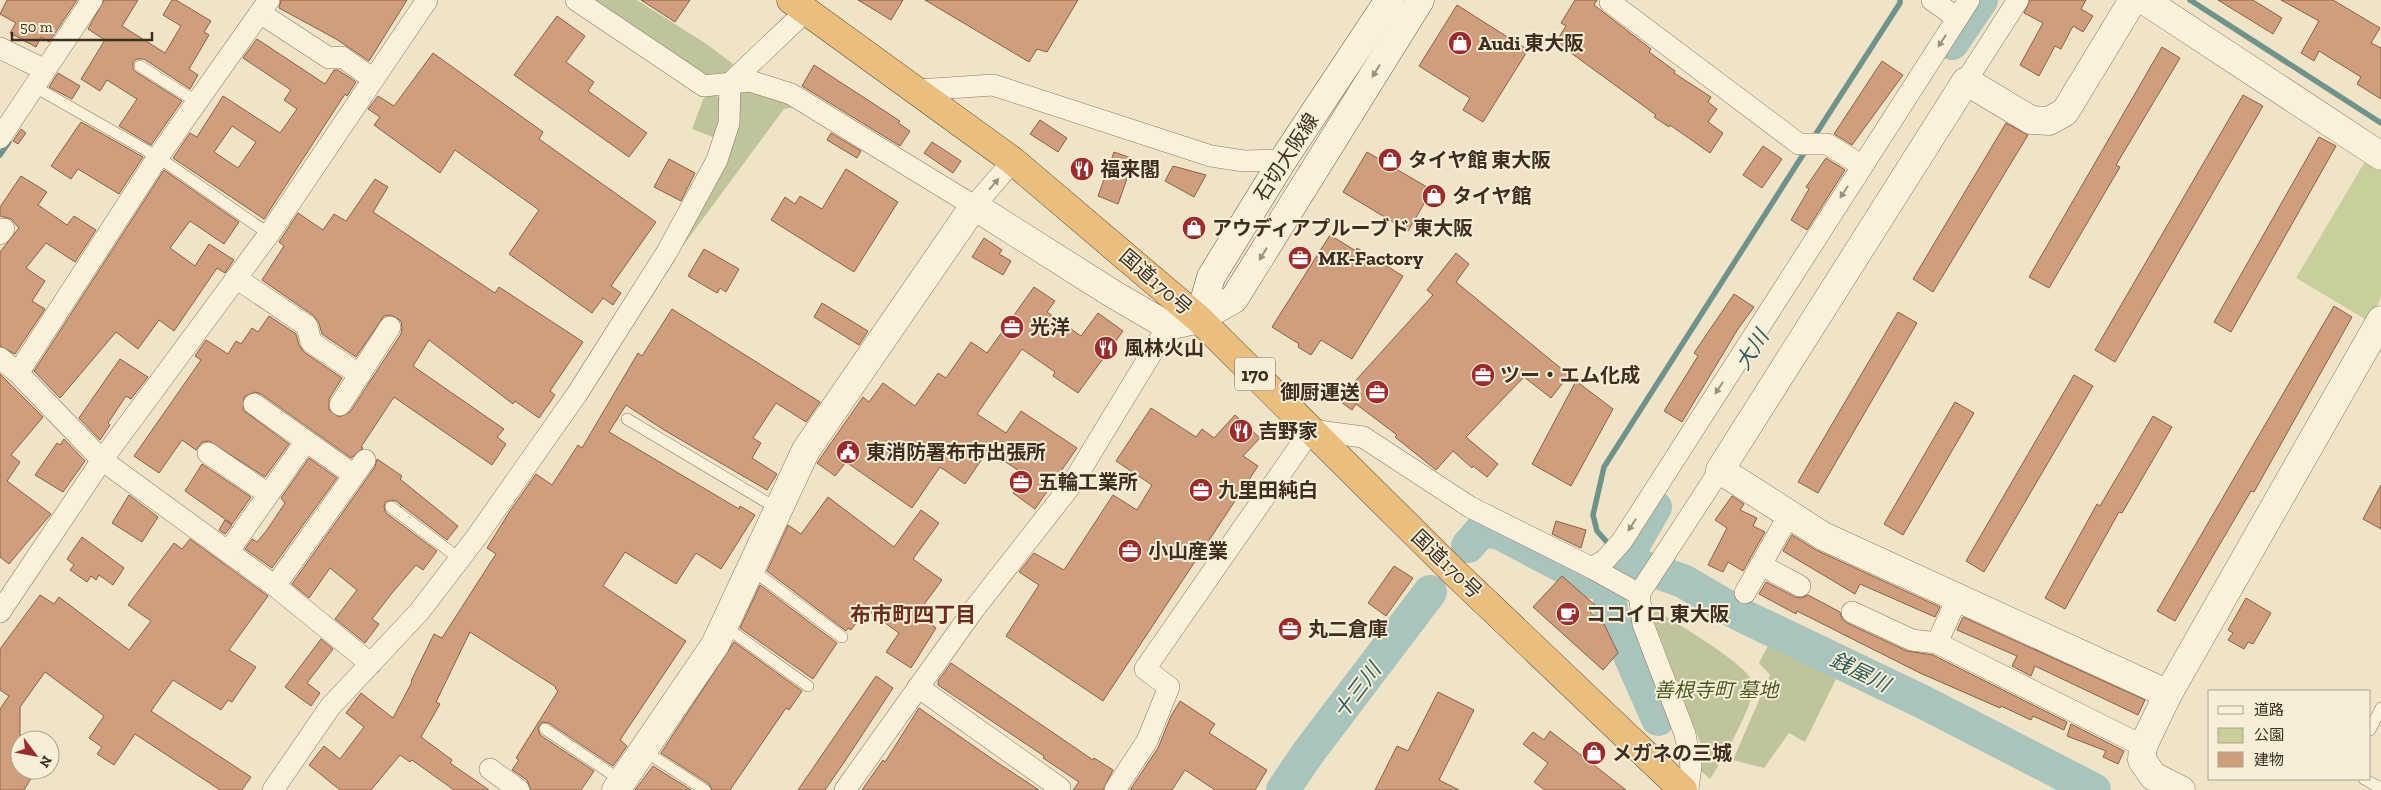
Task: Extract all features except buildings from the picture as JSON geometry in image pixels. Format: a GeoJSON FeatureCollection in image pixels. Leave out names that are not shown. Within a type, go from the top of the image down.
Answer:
{"type":"FeatureCollection","features":[{"type":"Feature","properties":{"kind":"highway","name":"国道170号"},"geometry":{"type":"LineString","coordinates":[[798,5],[918,90],[1013,162],[1199,319],[1455,573],[1683,790]]}},
{"type":"Feature","properties":{"kind":"street"},"geometry":{"type":"LineString","coordinates":[[0,138],[41,85],[92,0]]}},
{"type":"Feature","properties":{"kind":"street"},"geometry":{"type":"LineString","coordinates":[[0,612],[102,460],[269,234],[427,0]]}},
{"type":"Feature","properties":{"kind":"street"},"geometry":{"type":"LineString","coordinates":[[576,0],[704,86],[750,81],[791,94],[1113,294],[1168,326],[1199,319]]}},
{"type":"Feature","properties":{"kind":"street","name":"石切大阪線"},"geometry":{"type":"LineString","coordinates":[[1199,319],[1234,299],[1420,0]]}},
{"type":"Feature","properties":{"kind":"street"},"geometry":{"type":"LineString","coordinates":[[1398,37],[1430,0]]}},
{"type":"Feature","properties":{"kind":"street"},"geometry":{"type":"LineString","coordinates":[[1932,0],[1957,18]]}},
{"type":"Feature","properties":{"kind":"street"},"geometry":{"type":"LineString","coordinates":[[1596,570],[1616,549],[1969,0]]}},
{"type":"Feature","properties":{"kind":"street"},"geometry":{"type":"LineString","coordinates":[[1688,790],[1691,766],[1685,734],[1643,624],[1638,590],[1658,564],[1720,470],[2018,0]]}},
{"type":"Feature","properties":{"kind":"street"},"geometry":{"type":"LineString","coordinates":[[1966,81],[2031,120],[2049,122],[2064,112],[2133,0]]}},
{"type":"Feature","properties":{"kind":"street"},"geometry":{"type":"LineString","coordinates":[[2144,0],[2381,156]]}},
{"type":"Feature","properties":{"kind":"street"},"geometry":{"type":"LineString","coordinates":[[1610,2],[1810,144],[1826,144],[1861,166]]}},
{"type":"Feature","properties":{"kind":"street"},"geometry":{"type":"LineString","coordinates":[[273,790],[330,707],[419,612],[460,559],[577,394],[667,252],[717,160],[729,123],[730,83],[798,5]]}},
{"type":"Feature","properties":{"kind":"street"},"geometry":{"type":"LineString","coordinates":[[18,373],[158,156],[265,6],[329,58],[342,57],[373,79]]}},
{"type":"Feature","properties":{"kind":"street","name":"石切大阪線"},"geometry":{"type":"LineString","coordinates":[[1199,319],[1211,277],[1283,160],[1383,7]]}},
{"type":"Feature","properties":{"kind":"street"},"geometry":{"type":"LineString","coordinates":[[0,48],[41,85]]}},
{"type":"Feature","properties":{"kind":"street"},"geometry":{"type":"LineString","coordinates":[[918,90],[993,85],[1211,156],[1244,161],[1283,160]]}},
{"type":"Feature","properties":{"kind":"street"},"geometry":{"type":"LineString","coordinates":[[619,786],[715,645],[806,450],[974,206],[1013,162]]}},
{"type":"Feature","properties":{"kind":"street"},"geometry":{"type":"LineString","coordinates":[[236,278],[307,326],[311,342],[360,375]]}},
{"type":"Feature","properties":{"kind":"street"},"geometry":{"type":"LineString","coordinates":[[2181,790],[2153,776],[2142,760],[2143,746],[2168,694],[2381,320]]}},
{"type":"Feature","properties":{"kind":"street"},"geometry":{"type":"LineString","coordinates":[[850,789],[918,687],[974,608],[1072,484],[1168,326]]}},
{"type":"Feature","properties":{"kind":"street"},"geometry":{"type":"LineString","coordinates":[[340,405],[390,327]]}},
{"type":"Feature","properties":{"kind":"street"},"geometry":{"type":"LineString","coordinates":[[0,358],[18,373],[102,460],[275,586],[371,664]]}},
{"type":"Feature","properties":{"kind":"street"},"geometry":{"type":"LineString","coordinates":[[254,404],[306,441],[360,467],[275,586]]}},
{"type":"Feature","properties":{"kind":"street"},"geometry":{"type":"LineString","coordinates":[[1114,790],[1147,741],[1169,687],[1145,669],[1311,430],[1363,437],[1470,507],[1638,590]]}},
{"type":"Feature","properties":{"kind":"street"},"geometry":{"type":"LineString","coordinates":[[228,552],[306,441]]}},
{"type":"Feature","properties":{"kind":"street"},"geometry":{"type":"LineString","coordinates":[[208,453],[268,494]]}},
{"type":"Feature","properties":{"kind":"street"},"geometry":{"type":"LineString","coordinates":[[1720,470],[1823,536],[2168,694]]}},
{"type":"Feature","properties":{"kind":"street"},"geometry":{"type":"LineString","coordinates":[[1745,593],[1789,515]]}},
{"type":"Feature","properties":{"kind":"street"},"geometry":{"type":"LineString","coordinates":[[1761,564],[1800,586]]}},
{"type":"Feature","properties":{"kind":"street"},"geometry":{"type":"LineString","coordinates":[[1937,643],[1957,598]]}},
{"type":"Feature","properties":{"kind":"street"},"geometry":{"type":"LineString","coordinates":[[1852,612],[1912,640],[1937,643],[2143,746]]}},
{"type":"Feature","properties":{"kind":"street"},"geometry":{"type":"LineString","coordinates":[[918,687],[1060,788],[1059,790]]}},
{"type":"Feature","properties":{"kind":"street"},"geometry":{"type":"LineString","coordinates":[[490,769],[519,790]]}},
{"type":"Feature","properties":{"kind":"lane"},"geometry":{"type":"LineString","coordinates":[[140,66],[197,102]]}},
{"type":"Feature","properties":{"kind":"lane"},"geometry":{"type":"LineString","coordinates":[[41,85],[158,156],[269,234]]}},
{"type":"Feature","properties":{"kind":"lane"},"geometry":{"type":"LineString","coordinates":[[627,419],[778,510]]}},
{"type":"Feature","properties":{"kind":"lane"},"geometry":{"type":"LineString","coordinates":[[391,507],[460,559]]}},
{"type":"Feature","properties":{"kind":"lane"},"geometry":{"type":"LineString","coordinates":[[750,569],[842,637]]}},
{"type":"Feature","properties":{"kind":"lane"},"geometry":{"type":"LineString","coordinates":[[724,626],[808,686]]}},
{"type":"Feature","properties":{"kind":"lane"},"geometry":{"type":"LineString","coordinates":[[2371,728],[2381,708]]}},
{"type":"Feature","properties":{"kind":"lane"},"geometry":{"type":"LineString","coordinates":[[545,729],[619,786]]}},
{"type":"Feature","properties":{"kind":"lane"},"geometry":{"type":"LineString","coordinates":[[643,750],[705,790]]}},
{"type":"Feature","properties":{"kind":"lane"},"geometry":{"type":"LineString","coordinates":[[2366,780],[2381,788]]}},
{"type":"Feature","properties":{"kind":"green space"},"geometry":{"type":"Polygon","coordinates":[[[593,0],[637,0],[708,45],[733,64],[721,77],[708,80],[593,0]]]}},
{"type":"Feature","properties":{"kind":"green space"},"geometry":{"type":"Polygon","coordinates":[[[739,87],[796,107],[784,109],[682,247],[739,87]]]}},
{"type":"Feature","properties":{"kind":"green space"},"geometry":{"type":"Polygon","coordinates":[[[706,92],[723,99],[718,139],[692,129],[706,92]]]}},
{"type":"Feature","properties":{"kind":"green space"},"geometry":{"type":"Polygon","coordinates":[[[2367,158],[2381,166],[2381,297],[2370,322],[2296,278],[2367,158]]]}},
{"type":"Feature","properties":{"kind":"green space","name":"善根寺町 墓地"},"geometry":{"type":"Polygon","coordinates":[[[1656,610],[1725,655],[1748,675],[1753,683],[1753,692],[1744,717],[1710,779],[1700,770],[1700,742],[1652,616],[1656,610]]]}},
{"type":"Feature","properties":{"kind":"green space"},"geometry":{"type":"Polygon","coordinates":[[[1770,642],[1836,679],[1805,742],[1789,733],[1764,768],[1733,760],[1770,675],[1759,663],[1770,642]]]}},
{"type":"Feature","properties":{"kind":"waterway"},"geometry":{"type":"LineString","coordinates":[[1812,140],[1900,3],[1900,0]]}},
{"type":"Feature","properties":{"kind":"waterway","name":"大川"},"geometry":{"type":"LineString","coordinates":[[1952,43],[1981,0]]}},
{"type":"Feature","properties":{"kind":"waterway"},"geometry":{"type":"LineString","coordinates":[[2190,0],[2381,123]]}},
{"type":"Feature","properties":{"kind":"waterway"},"geometry":{"type":"LineString","coordinates":[[0,155],[9,142]]}},
{"type":"Feature","properties":{"kind":"waterway"},"geometry":{"type":"LineString","coordinates":[[1623,560],[1597,531],[1593,515],[1604,467],[1806,150]]}},
{"type":"Feature","properties":{"kind":"waterway","name":"大川"},"geometry":{"type":"LineString","coordinates":[[1655,507],[1609,587],[1611,612],[1658,719]]}},
{"type":"Feature","properties":{"kind":"waterway","name":"十三川"},"geometry":{"type":"LineString","coordinates":[[1468,546],[1481,531],[1498,532],[1593,582],[1616,573]]}},
{"type":"Feature","properties":{"kind":"waterway","name":"銭屋川"},"geometry":{"type":"LineString","coordinates":[[1623,560],[1683,581],[1741,615],[1923,702],[2094,790]]}},
{"type":"Feature","properties":{"kind":"waterway","name":"十三川"},"geometry":{"type":"LineString","coordinates":[[1283,790],[1308,753],[1430,592]]}},
{"type":"Feature","properties":{"kind":"place","name":"Audi 東大阪"},"geometry":{"type":"Point","coordinates":[1460,43]}},
{"type":"Feature","properties":{"kind":"place","name":"タイヤ館 東大阪"},"geometry":{"type":"Point","coordinates":[1390,160]}},
{"type":"Feature","properties":{"kind":"place","name":"福来閣"},"geometry":{"type":"Point","coordinates":[1082,169]}},
{"type":"Feature","properties":{"kind":"place","name":"タイヤ館"},"geometry":{"type":"Point","coordinates":[1434,196]}},
{"type":"Feature","properties":{"kind":"place","name":"アウディアプルーブド 東大阪"},"geometry":{"type":"Point","coordinates":[1194,228]}},
{"type":"Feature","properties":{"kind":"place","name":"MK-Factory"},"geometry":{"type":"Point","coordinates":[1300,258]}},
{"type":"Feature","properties":{"kind":"place","name":"光洋"},"geometry":{"type":"Point","coordinates":[1012,327]}},
{"type":"Feature","properties":{"kind":"place","name":"風林火山"},"geometry":{"type":"Point","coordinates":[1106,348]}},
{"type":"Feature","properties":{"kind":"place","name":"ツー・エム化成"},"geometry":{"type":"Point","coordinates":[1483,375]}},
{"type":"Feature","properties":{"kind":"place","name":"御厨運送"},"geometry":{"type":"Point","coordinates":[1377,392]}},
{"type":"Feature","properties":{"kind":"place","name":"吉野家"},"geometry":{"type":"Point","coordinates":[1241,431]}},
{"type":"Feature","properties":{"kind":"place","name":"東消防署布市出張所"},"geometry":{"type":"Point","coordinates":[848,452]}},
{"type":"Feature","properties":{"kind":"place","name":"五輪工業所"},"geometry":{"type":"Point","coordinates":[1021,482]}},
{"type":"Feature","properties":{"kind":"place","name":"九里田純白"},"geometry":{"type":"Point","coordinates":[1201,490]}},
{"type":"Feature","properties":{"kind":"place","name":"小山産業"},"geometry":{"type":"Point","coordinates":[1130,551]}},
{"type":"Feature","properties":{"kind":"place","name":"ココイロ 東大阪"},"geometry":{"type":"Point","coordinates":[1568,614]}},
{"type":"Feature","properties":{"kind":"place","name":"丸二倉庫"},"geometry":{"type":"Point","coordinates":[1290,629]}},
{"type":"Feature","properties":{"kind":"place","name":"メガネの三城"},"geometry":{"type":"Point","coordinates":[1594,753]}},
{"type":"Feature","properties":{"kind":"district","name":"布市町四丁目"},"geometry":{"type":"Point","coordinates":[913,615]}}]}
